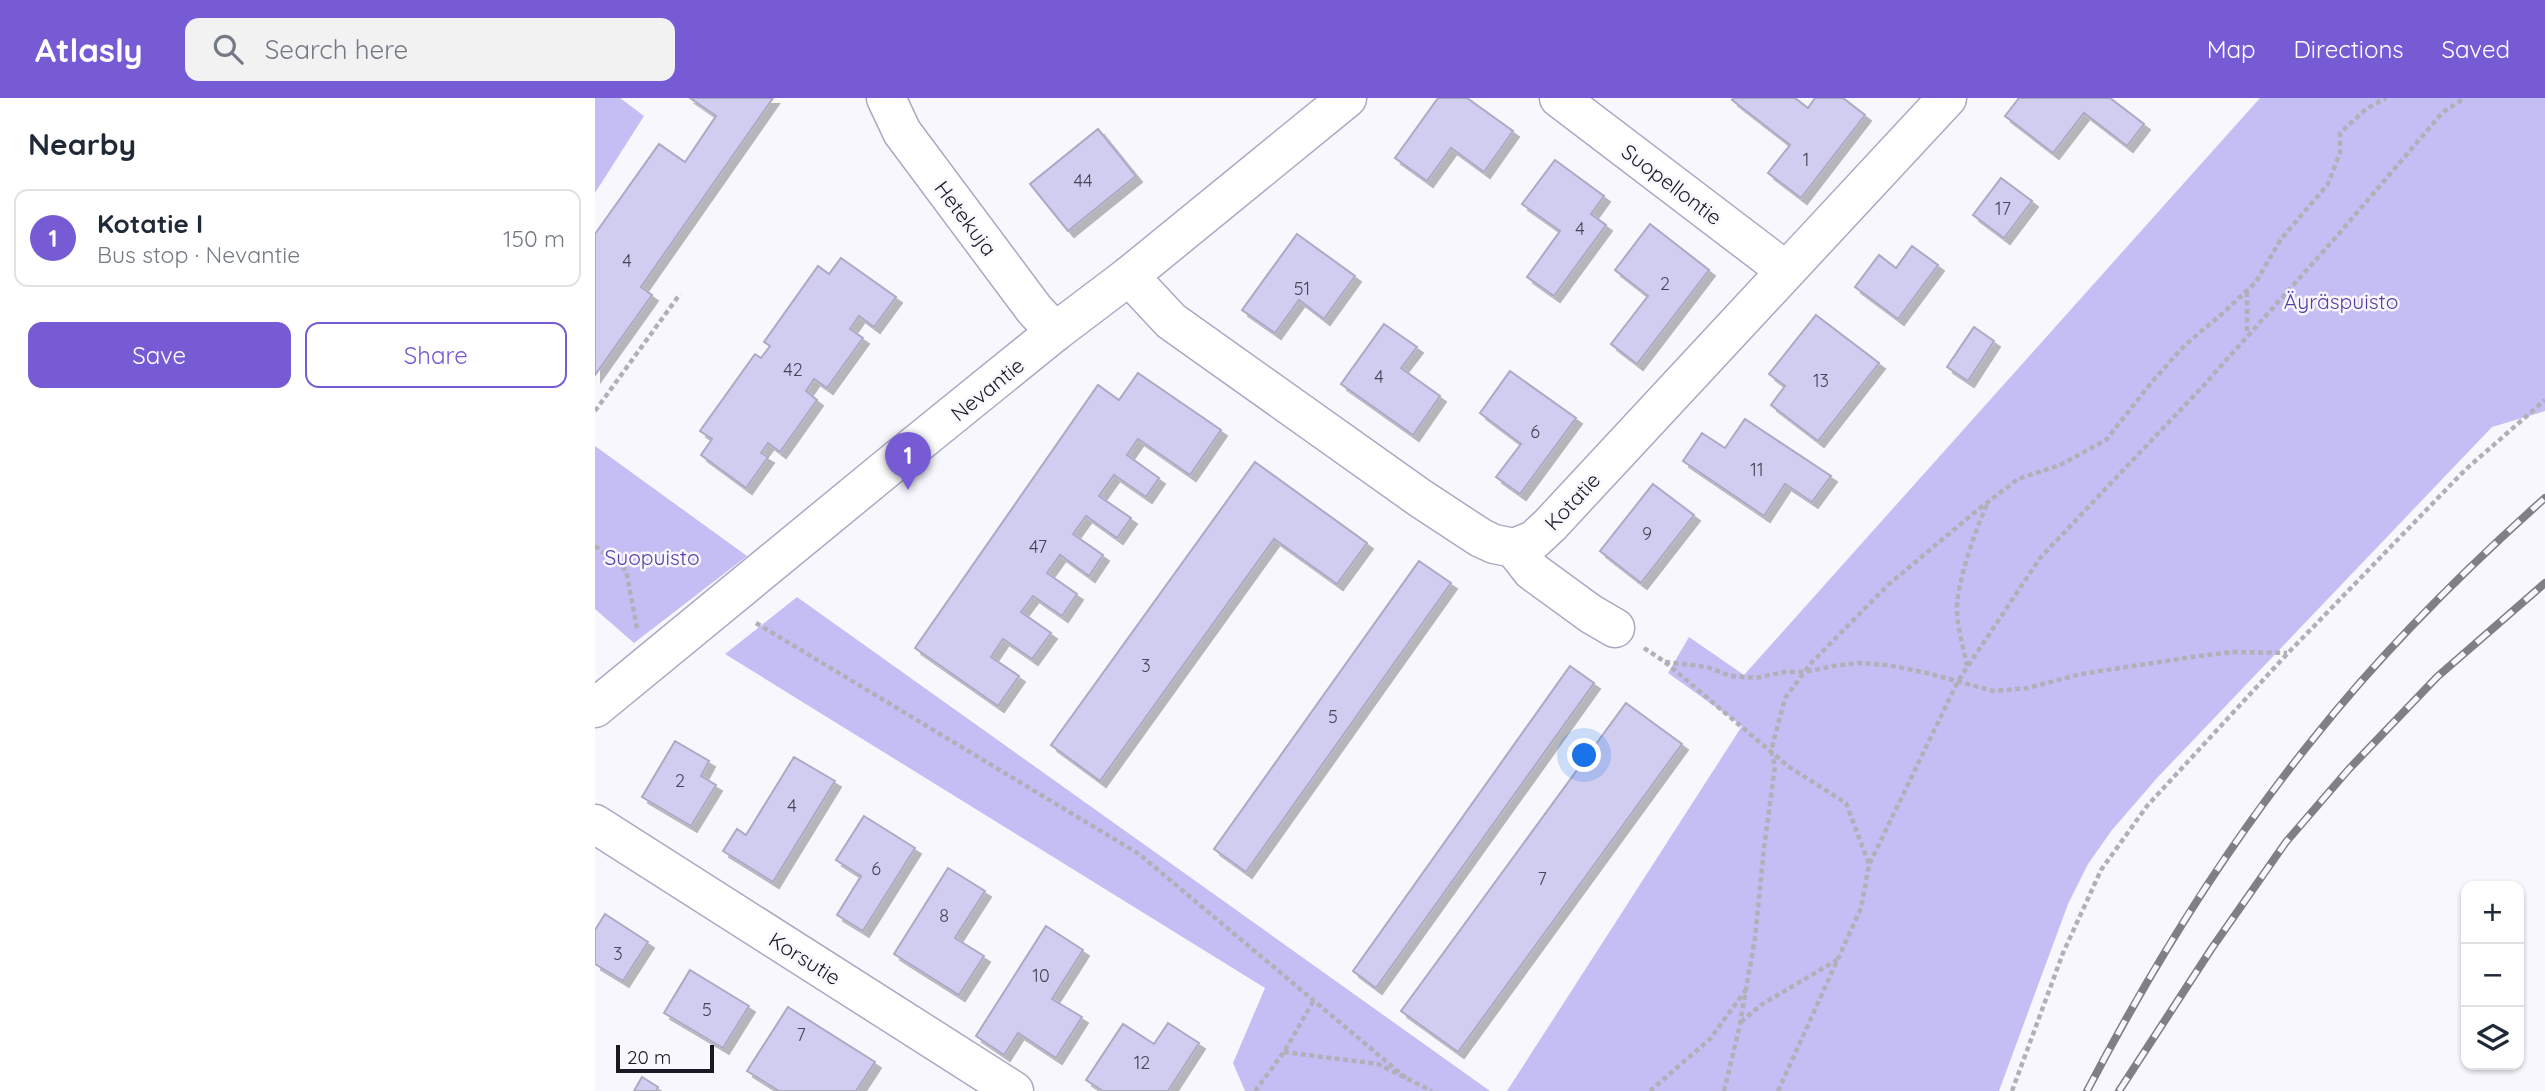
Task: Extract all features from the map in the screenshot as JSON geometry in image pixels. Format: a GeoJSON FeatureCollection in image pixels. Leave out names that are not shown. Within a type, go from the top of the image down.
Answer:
{"type":"FeatureCollection","features":[{"type":"Feature","properties":{"kind":"street","name":"Hetekuja"},"geometry":{"type":"LineString","coordinates":[[886,98],[902,132],[1034,309],[1055,332]]}},
{"type":"Feature","properties":{"kind":"street","name":"Nevantie"},"geometry":{"type":"LineString","coordinates":[[595,708],[1055,332],[1129,276],[1347,98]]}},
{"type":"Feature","properties":{"kind":"street","name":"Suopellontie"},"geometry":{"type":"LineString","coordinates":[[1559,98],[1785,270]]}},
{"type":"Feature","properties":{"kind":"street","name":"Kotatie"},"geometry":{"type":"LineString","coordinates":[[1514,548],[1534,540],[1550,525],[1947,98]]}},
{"type":"Feature","properties":{"kind":"street"},"geometry":{"type":"LineString","coordinates":[[1129,276],[1171,321],[1420,498],[1481,538],[1514,548],[1532,571],[1615,628]]}},
{"type":"Feature","properties":{"kind":"street","name":"Korsutie"},"geometry":{"type":"LineString","coordinates":[[595,824],[1014,1091]]}},
{"type":"Feature","properties":{"kind":"path"},"geometry":{"type":"LineString","coordinates":[[1724,1091],[1741,1022],[1755,937],[1775,766],[1771,751],[1785,698],[1805,672],[1888,585],[1988,502],[2018,479],[2060,465],[2106,440],[2185,345],[2256,282],[2281,239],[2327,184],[2340,153],[2340,134],[2366,109],[2386,98]]}},
{"type":"Feature","properties":{"kind":"path"},"geometry":{"type":"LineString","coordinates":[[1778,1091],[1861,908],[1869,865],[1958,681],[2040,558],[2247,337],[2443,111],[2465,98]]}},
{"type":"Feature","properties":{"kind":"path"},"geometry":{"type":"LineString","coordinates":[[2247,291],[2247,337]]}},
{"type":"Feature","properties":{"kind":"path"},"geometry":{"type":"LineString","coordinates":[[595,411],[680,294]]}},
{"type":"Feature","properties":{"kind":"path"},"geometry":{"type":"LineString","coordinates":[[2012,1091],[2063,953],[2101,870],[2147,806],[2288,653],[2465,470],[2545,400]]}},
{"type":"Feature","properties":{"kind":"path"},"geometry":{"type":"LineString","coordinates":[[1967,667],[1959,629],[1957,597],[1988,502]]}},
{"type":"Feature","properties":{"kind":"path"},"geometry":{"type":"LineString","coordinates":[[595,545],[626,570],[639,640]]}},
{"type":"Feature","properties":{"kind":"path"},"geometry":{"type":"LineString","coordinates":[[749,619],[1139,854],[1406,1078]]}},
{"type":"Feature","properties":{"kind":"path"},"geometry":{"type":"LineString","coordinates":[[1615,628],[1665,662],[1789,767],[1846,803],[1869,865]]}},
{"type":"Feature","properties":{"kind":"path"},"geometry":{"type":"LineString","coordinates":[[1665,662],[1707,667],[1731,676],[1756,678],[1858,663],[1888,665],[1993,691],[2028,688],[2081,674],[2199,656],[2233,652],[2288,653]]}},
{"type":"Feature","properties":{"kind":"path"},"geometry":{"type":"LineString","coordinates":[[1741,1022],[1761,1005],[1838,959]]}},
{"type":"Feature","properties":{"kind":"path"},"geometry":{"type":"LineString","coordinates":[[1650,1091],[1710,1039],[1747,987]]}},
{"type":"Feature","properties":{"kind":"path"},"geometry":{"type":"LineString","coordinates":[[1255,1091],[1284,1052],[1314,1000]]}},
{"type":"Feature","properties":{"kind":"path"},"geometry":{"type":"LineString","coordinates":[[1284,1052],[1378,1064],[1432,1091]]}},
{"type":"Feature","properties":{"kind":"path"},"geometry":{"type":"LineString","coordinates":[[1417,1084],[1424,1091]]}},
{"type":"Feature","properties":{"kind":"green space"},"geometry":{"type":"Polygon","coordinates":[[[595,98],[620,98],[644,116],[595,193],[595,98]]]}},
{"type":"Feature","properties":{"kind":"green space","name":"Äyräspuisto"},"geometry":{"type":"Polygon","coordinates":[[[2260,98],[2545,98],[2545,411],[2492,427],[2157,778],[2112,830],[2088,864],[2068,904],[1999,1091],[1507,1091],[1742,726],[1668,673],[1689,637],[1744,675],[2260,98]]]}},
{"type":"Feature","properties":{"kind":"green space","name":"Suopuisto"},"geometry":{"type":"Polygon","coordinates":[[[595,446],[747,556],[634,643],[595,609],[595,446]]]}},
{"type":"Feature","properties":{"kind":"green space"},"geometry":{"type":"Polygon","coordinates":[[[797,597],[1490,1091],[1245,1091],[1233,1063],[1265,988],[725,654],[797,597]]]}},
{"type":"Feature","properties":{"kind":"building"},"geometry":{"type":"Polygon","coordinates":[[[690,98],[773,98],[641,287],[652,295],[595,375],[595,234],[659,144],[685,162],[716,116],[690,98]]]}},
{"type":"Feature","properties":{"kind":"building"},"geometry":{"type":"Polygon","coordinates":[[[1438,98],[1467,98],[1513,131],[1484,172],[1451,148],[1427,181],[1395,158],[1438,98]]]}},
{"type":"Feature","properties":{"kind":"building"},"geometry":{"type":"Polygon","coordinates":[[[1795,98],[1808,108],[1815,98],[1843,98],[1865,115],[1801,198],[1768,173],[1790,145],[1732,100],[1795,98]]]}},
{"type":"Feature","properties":{"kind":"building"},"geometry":{"type":"Polygon","coordinates":[[[2019,98],[2110,98],[2144,124],[2127,146],[2084,113],[2053,153],[2005,116],[2019,98]]]}},
{"type":"Feature","properties":{"kind":"building"},"geometry":{"type":"Polygon","coordinates":[[[1098,129],[1136,176],[1068,231],[1030,184],[1098,129]]]}},
{"type":"Feature","properties":{"kind":"building"},"geometry":{"type":"Polygon","coordinates":[[[1555,160],[1604,196],[1591,214],[1606,225],[1554,296],[1527,277],[1560,231],[1522,204],[1555,160]]]}},
{"type":"Feature","properties":{"kind":"building"},"geometry":{"type":"Polygon","coordinates":[[[2001,178],[2032,201],[2004,238],[1973,215],[2001,178]]]}},
{"type":"Feature","properties":{"kind":"building"},"geometry":{"type":"Polygon","coordinates":[[[1650,224],[1709,270],[1637,364],[1611,344],[1648,296],[1615,270],[1650,224]]]}},
{"type":"Feature","properties":{"kind":"building"},"geometry":{"type":"Polygon","coordinates":[[[1297,234],[1355,276],[1324,319],[1299,300],[1275,333],[1242,310],[1297,234]]]}},
{"type":"Feature","properties":{"kind":"building"},"geometry":{"type":"Polygon","coordinates":[[[1912,246],[1938,265],[1898,319],[1855,287],[1879,255],[1896,268],[1912,246]]]}},
{"type":"Feature","properties":{"kind":"building"},"geometry":{"type":"Polygon","coordinates":[[[841,258],[896,297],[874,327],[859,316],[850,329],[863,338],[827,388],[814,379],[806,391],[817,400],[780,452],[768,443],[761,453],[768,457],[746,488],[701,455],[712,439],[700,431],[755,354],[761,358],[770,346],[764,342],[818,266],[829,274],[841,258]]]}},
{"type":"Feature","properties":{"kind":"building"},"geometry":{"type":"Polygon","coordinates":[[[1816,315],[1879,363],[1818,441],[1771,405],[1785,386],[1769,374],[1816,315]]]}},
{"type":"Feature","properties":{"kind":"building"},"geometry":{"type":"Polygon","coordinates":[[[1384,324],[1417,347],[1401,368],[1440,396],[1413,435],[1341,384],[1384,324]]]}},
{"type":"Feature","properties":{"kind":"building"},"geometry":{"type":"Polygon","coordinates":[[[1974,327],[1994,341],[1968,381],[1947,367],[1974,327]]]}},
{"type":"Feature","properties":{"kind":"building"},"geometry":{"type":"Polygon","coordinates":[[[1510,371],[1576,418],[1520,494],[1496,477],[1521,444],[1480,413],[1510,371]]]}},
{"type":"Feature","properties":{"kind":"building"},"geometry":{"type":"Polygon","coordinates":[[[1138,373],[1221,430],[1190,475],[1138,439],[1127,455],[1159,478],[1146,497],[1114,475],[1099,496],[1131,518],[1117,538],[1086,516],[1073,534],[1103,555],[1089,576],[1060,555],[1047,573],[1077,594],[1062,616],[1033,596],[1021,612],[1051,633],[1032,659],[1003,639],[991,657],[1019,676],[998,706],[915,648],[1098,385],[1119,400],[1138,373]]]}},
{"type":"Feature","properties":{"kind":"building"},"geometry":{"type":"Polygon","coordinates":[[[1745,419],[1831,476],[1812,502],[1785,484],[1764,516],[1683,461],[1702,433],[1725,448],[1745,419]]]}},
{"type":"Feature","properties":{"kind":"building"},"geometry":{"type":"Polygon","coordinates":[[[1255,462],[1367,543],[1337,584],[1274,539],[1100,781],[1051,745],[1255,462]]]}},
{"type":"Feature","properties":{"kind":"building"},"geometry":{"type":"Polygon","coordinates":[[[1653,484],[1694,515],[1641,583],[1600,551],[1653,484]]]}},
{"type":"Feature","properties":{"kind":"building"},"geometry":{"type":"Polygon","coordinates":[[[1419,561],[1451,583],[1246,872],[1214,849],[1419,561]]]}},
{"type":"Feature","properties":{"kind":"building"},"geometry":{"type":"Polygon","coordinates":[[[1570,666],[1594,683],[1376,988],[1353,971],[1570,666]]]}},
{"type":"Feature","properties":{"kind":"building"},"geometry":{"type":"Polygon","coordinates":[[[1626,703],[1682,744],[1458,1052],[1401,1011],[1626,703]]]}},
{"type":"Feature","properties":{"kind":"building"},"geometry":{"type":"Polygon","coordinates":[[[675,741],[709,761],[701,776],[716,785],[691,826],[642,797],[675,741]]]}},
{"type":"Feature","properties":{"kind":"building"},"geometry":{"type":"Polygon","coordinates":[[[794,757],[835,781],[773,882],[723,851],[737,829],[746,835],[794,757]]]}},
{"type":"Feature","properties":{"kind":"building"},"geometry":{"type":"Polygon","coordinates":[[[864,816],[915,848],[863,931],[837,915],[861,876],[836,860],[864,816]]]}},
{"type":"Feature","properties":{"kind":"building"},"geometry":{"type":"Polygon","coordinates":[[[948,868],[985,891],[955,938],[984,956],[959,995],[894,954],[948,868]]]}},
{"type":"Feature","properties":{"kind":"building"},"geometry":{"type":"Polygon","coordinates":[[[605,914],[648,942],[623,981],[595,964],[595,930],[605,914]]]}},
{"type":"Feature","properties":{"kind":"building"},"geometry":{"type":"Polygon","coordinates":[[[1046,926],[1083,950],[1052,999],[1082,1017],[1056,1058],[1018,1033],[1004,1055],[976,1036],[1046,926]]]}},
{"type":"Feature","properties":{"kind":"building"},"geometry":{"type":"Polygon","coordinates":[[[690,970],[749,1006],[723,1048],[664,1013],[690,970]]]}},
{"type":"Feature","properties":{"kind":"building"},"geometry":{"type":"Polygon","coordinates":[[[788,1007],[875,1062],[856,1091],[779,1091],[747,1071],[788,1007]]]}},
{"type":"Feature","properties":{"kind":"building"},"geometry":{"type":"Polygon","coordinates":[[[1168,1023],[1199,1043],[1168,1091],[1103,1091],[1086,1080],[1123,1024],[1154,1044],[1168,1023]]]}},
{"type":"Feature","properties":{"kind":"building"},"geometry":{"type":"Polygon","coordinates":[[[642,1077],[658,1087],[656,1091],[634,1091],[642,1077]]]}},
{"type":"Feature","properties":{"kind":"railway"},"geometry":{"type":"LineString","coordinates":[[2087,1091],[2137,999],[2191,909],[2281,780],[2339,707],[2395,644],[2453,584],[2545,498]]}},
{"type":"Feature","properties":{"kind":"railway"},"geometry":{"type":"LineString","coordinates":[[2119,1091],[2212,948],[2286,842],[2349,769],[2437,677],[2545,583]]}},
{"type":"Feature","properties":{"kind":"place","name":"Kotatie I"},"geometry":{"type":"Point","coordinates":[908,490]}}]}
